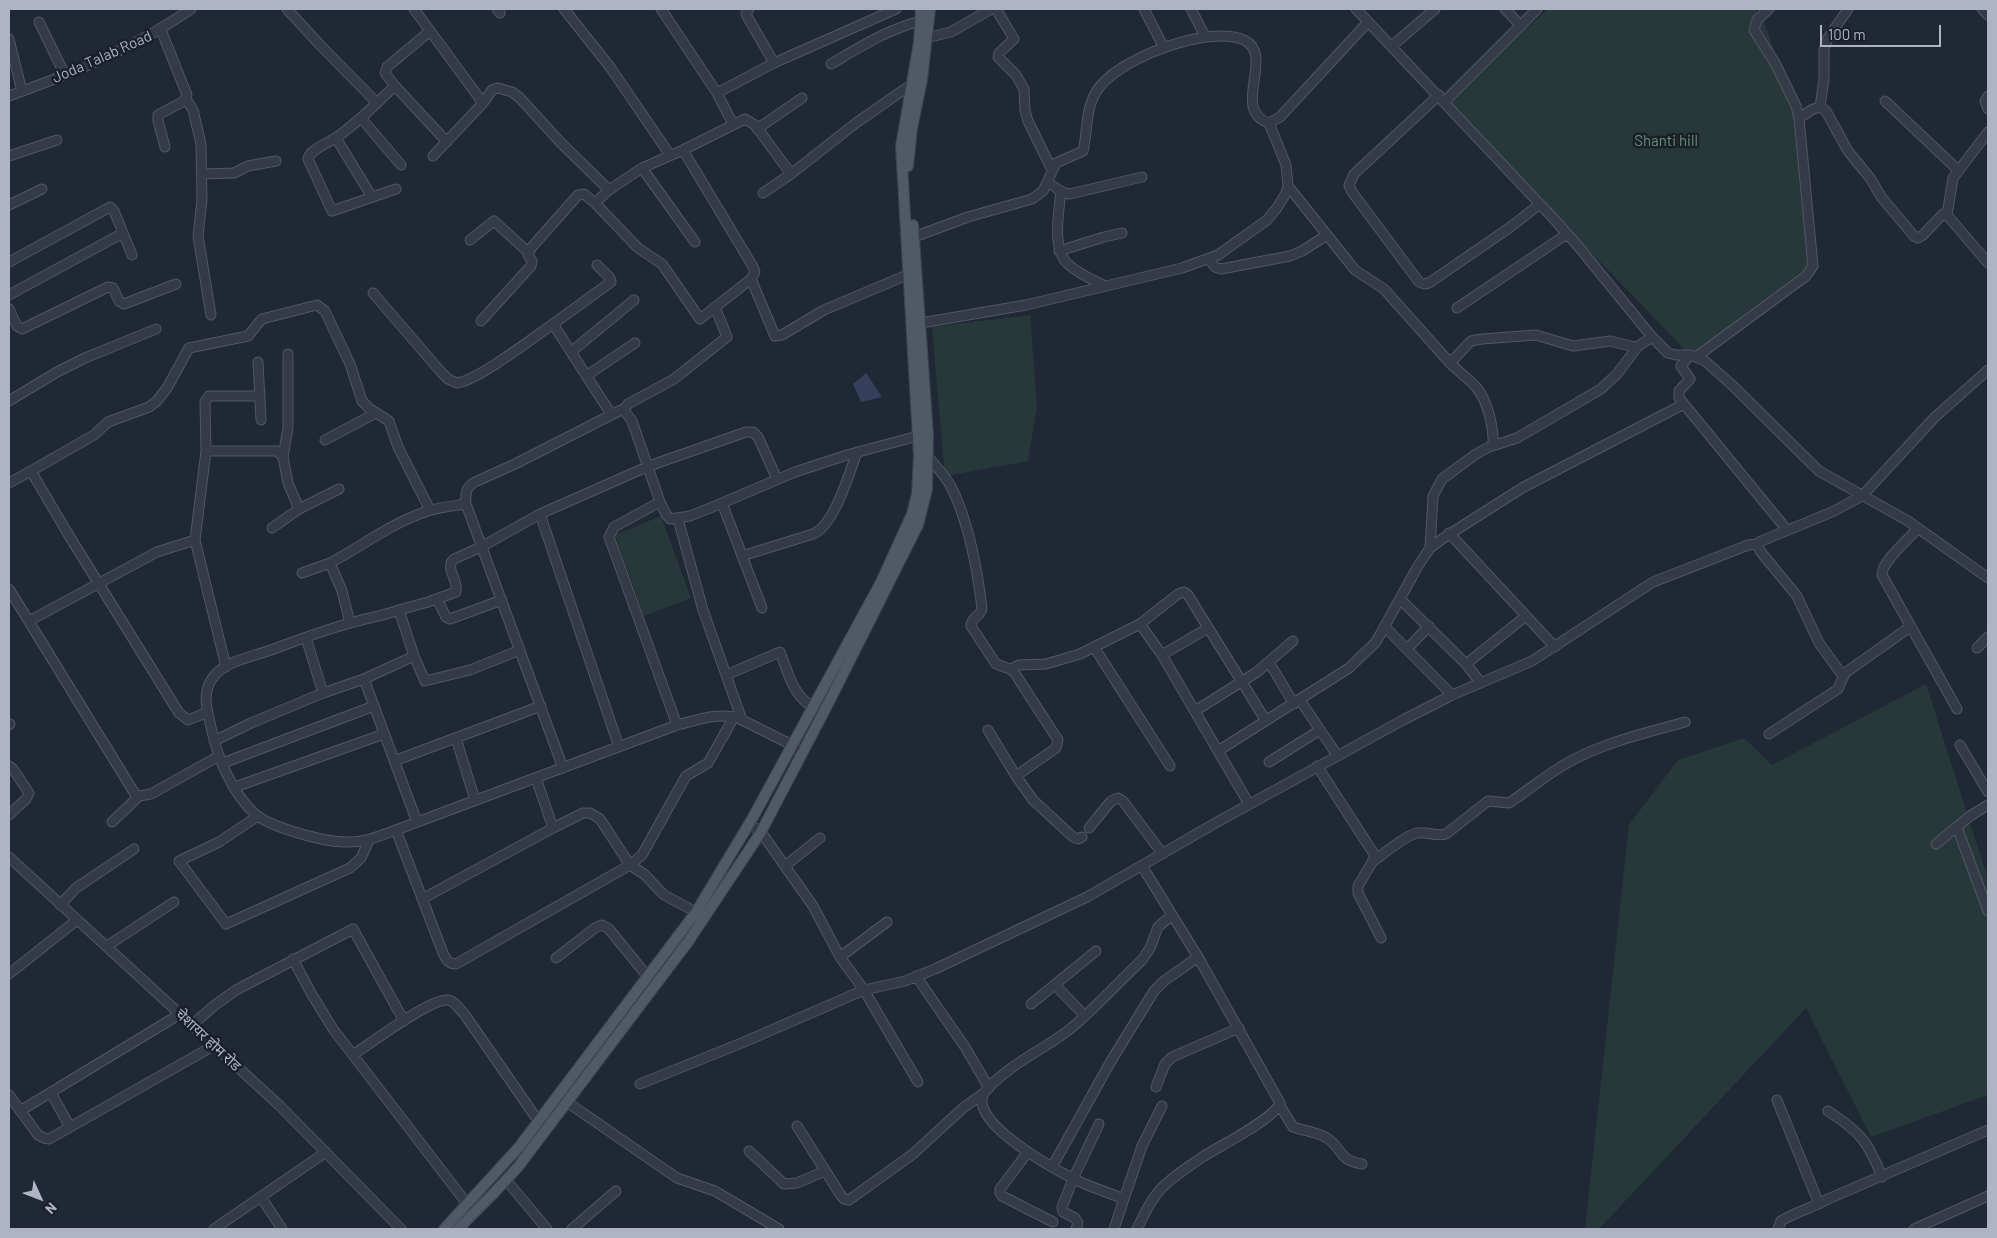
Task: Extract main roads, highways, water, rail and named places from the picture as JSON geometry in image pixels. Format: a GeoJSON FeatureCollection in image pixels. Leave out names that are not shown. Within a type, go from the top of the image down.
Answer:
{"type":"FeatureCollection","features":[{"type":"Feature","properties":{"kind":"main road"},"geometry":{"type":"LineString","coordinates":[[444,1229],[510,1158],[696,912],[749,824],[820,696],[881,582],[912,514],[917,494],[918,436],[912,272],[901,146],[919,42],[921,9]]}},
{"type":"Feature","properties":{"kind":"main road"},"geometry":{"type":"LineString","coordinates":[[458,1229],[506,1180],[700,926],[761,832],[829,702],[918,524],[926,497],[929,458],[921,323],[912,272],[914,236],[908,154],[922,80],[930,9]]}},
{"type":"Feature","properties":{"kind":"water"},"geometry":{"type":"Polygon","coordinates":[[[866,373],[882,397],[861,402],[853,384],[866,373]]]}},
{"type":"Feature","properties":{"kind":"park label","name":"Shanti hill"},"geometry":{"type":"Point","coordinates":[1666,141]}}]}
